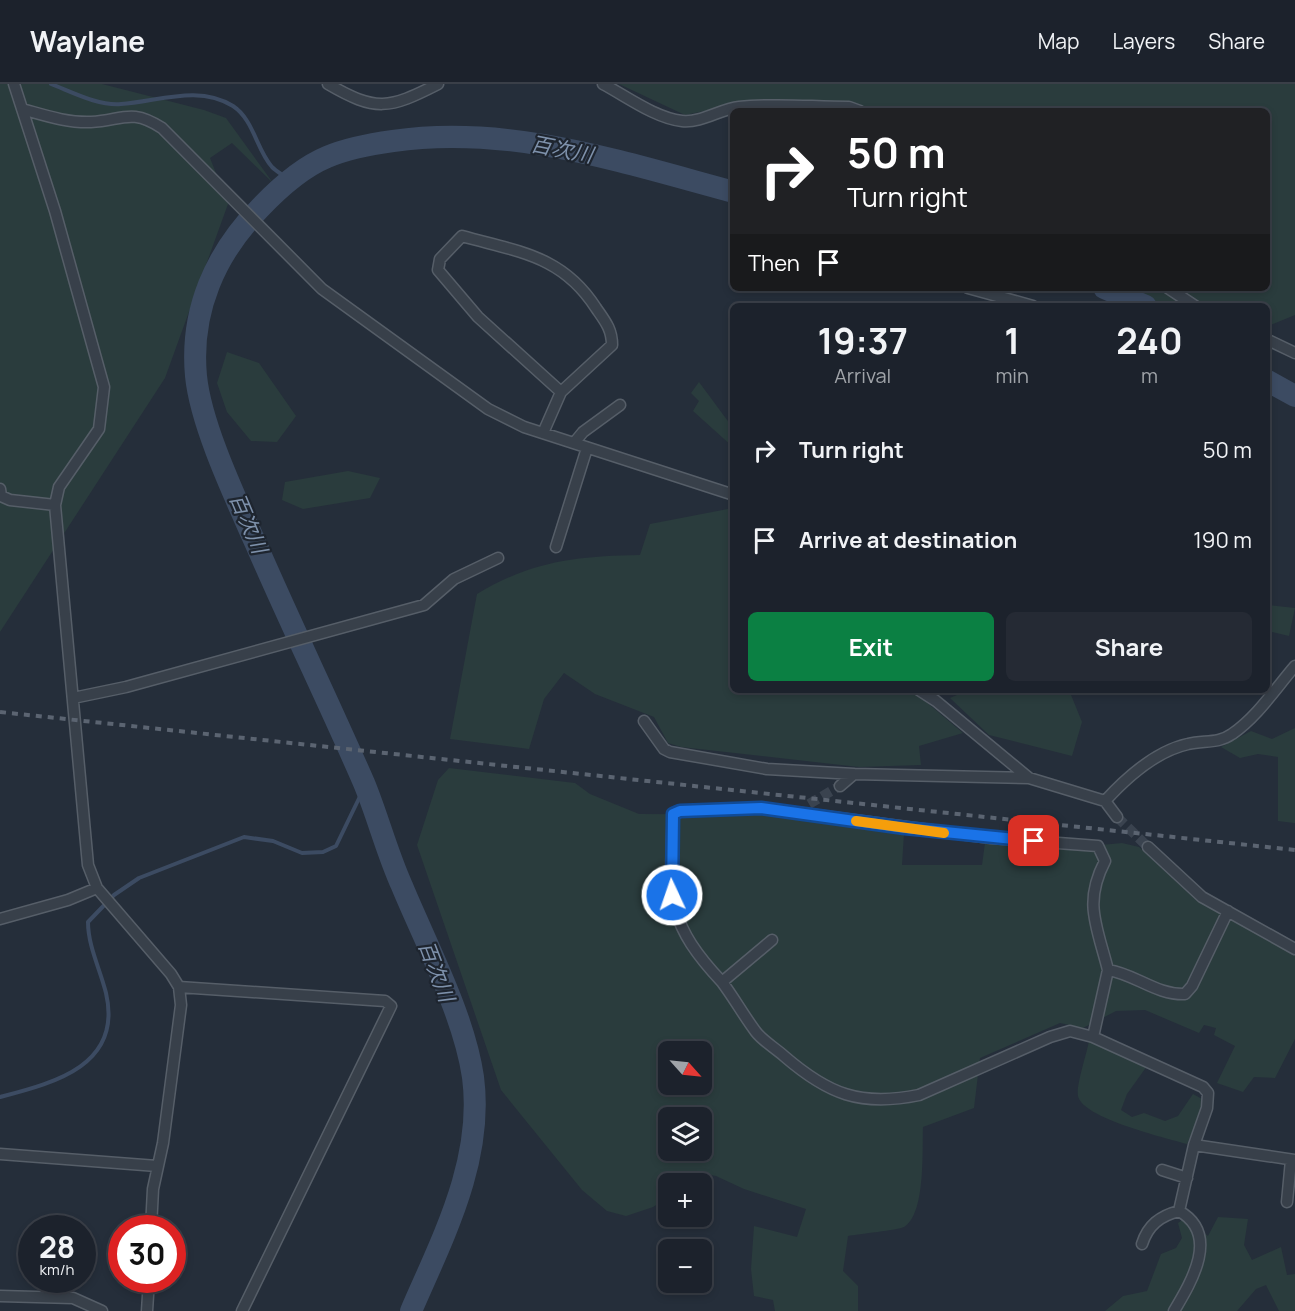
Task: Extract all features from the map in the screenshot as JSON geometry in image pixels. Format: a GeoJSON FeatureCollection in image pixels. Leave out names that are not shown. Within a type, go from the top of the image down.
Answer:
{"type":"FeatureCollection","features":[{"type":"Feature","properties":{"kind":"street"},"geometry":{"type":"LineString","coordinates":[[14,84],[55,211],[104,387],[99,429],[59,487],[55,505],[88,865],[101,892],[179,987],[181,1005],[164,1143],[157,1166],[152,1215]]}},
{"type":"Feature","properties":{"kind":"street"},"geometry":{"type":"LineString","coordinates":[[328,84],[358,102],[386,104],[409,99],[438,84]]}},
{"type":"Feature","properties":{"kind":"street"},"geometry":{"type":"LineString","coordinates":[[603,84],[665,116],[683,121],[712,116],[730,109]]}},
{"type":"Feature","properties":{"kind":"street"},"geometry":{"type":"LineString","coordinates":[[732,108],[852,108]]}},
{"type":"Feature","properties":{"kind":"street"},"geometry":{"type":"LineString","coordinates":[[22,109],[65,120],[91,122],[128,116],[145,117],[162,128],[262,226],[322,289],[488,409],[543,433],[730,494]]}},
{"type":"Feature","properties":{"kind":"street"},"geometry":{"type":"LineString","coordinates":[[543,433],[561,392],[612,345],[612,332],[589,297],[568,274],[540,256],[462,236],[440,259],[438,270],[478,317],[561,392]]}},
{"type":"Feature","properties":{"kind":"street"},"geometry":{"type":"LineString","coordinates":[[979,291],[1022,303]]}},
{"type":"Feature","properties":{"kind":"street"},"geometry":{"type":"LineString","coordinates":[[1172,291],[1190,303]]}},
{"type":"Feature","properties":{"kind":"street"},"geometry":{"type":"LineString","coordinates":[[1270,341],[1295,353]]}},
{"type":"Feature","properties":{"kind":"street"},"geometry":{"type":"LineString","coordinates":[[574,443],[583,432],[620,405]]}},
{"type":"Feature","properties":{"kind":"street"},"geometry":{"type":"LineString","coordinates":[[556,547],[587,448]]}},
{"type":"Feature","properties":{"kind":"street"},"geometry":{"type":"LineString","coordinates":[[0,489],[1,496],[10,501],[55,505]]}},
{"type":"Feature","properties":{"kind":"street"},"geometry":{"type":"LineString","coordinates":[[73,698],[126,687],[424,605],[454,579],[498,558]]}},
{"type":"Feature","properties":{"kind":"street"},"geometry":{"type":"LineString","coordinates":[[1105,801],[1125,779],[1162,755],[1188,744],[1213,742],[1231,735],[1244,724],[1295,666]]}},
{"type":"Feature","properties":{"kind":"street"},"geometry":{"type":"LineString","coordinates":[[938,695],[1029,778]]}},
{"type":"Feature","properties":{"kind":"street"},"geometry":{"type":"LineString","coordinates":[[644,721],[664,749],[670,752],[767,769],[854,774],[1029,778],[1105,801],[1117,817]]}},
{"type":"Feature","properties":{"kind":"street"},"geometry":{"type":"LineString","coordinates":[[840,786],[854,774]]}},
{"type":"Feature","properties":{"kind":"street"},"geometry":{"type":"LineString","coordinates":[[798,811],[809,804]]}},
{"type":"Feature","properties":{"kind":"street"},"geometry":{"type":"LineString","coordinates":[[1093,1036],[1108,970],[1092,896],[1096,879],[1105,861],[1098,846],[970,836],[798,811],[761,808],[680,811],[673,814],[670,882],[674,908],[681,929],[697,954],[722,982],[758,1034],[792,1063],[831,1090],[858,1097],[899,1099],[919,1095],[1050,1036],[1070,1031],[1093,1036],[1203,1087],[1208,1093],[1207,1108],[1194,1145],[1179,1211]]}},
{"type":"Feature","properties":{"kind":"street"},"geometry":{"type":"LineString","coordinates":[[1148,847],[1202,897],[1295,949]]}},
{"type":"Feature","properties":{"kind":"street"},"geometry":{"type":"LineString","coordinates":[[0,919],[101,892]]}},
{"type":"Feature","properties":{"kind":"street"},"geometry":{"type":"LineString","coordinates":[[1108,970],[1119,972],[1162,992],[1185,994],[1192,986],[1227,911]]}},
{"type":"Feature","properties":{"kind":"street"},"geometry":{"type":"LineString","coordinates":[[722,982],[772,940]]}},
{"type":"Feature","properties":{"kind":"street"},"geometry":{"type":"LineString","coordinates":[[179,987],[385,1001],[391,1006],[242,1311]]}},
{"type":"Feature","properties":{"kind":"street"},"geometry":{"type":"LineString","coordinates":[[1194,1145],[1293,1160],[1287,1202]]}},
{"type":"Feature","properties":{"kind":"street"},"geometry":{"type":"LineString","coordinates":[[0,1154],[157,1166]]}},
{"type":"Feature","properties":{"kind":"street"},"geometry":{"type":"LineString","coordinates":[[1162,1170],[1187,1178]]}},
{"type":"Feature","properties":{"kind":"street"},"geometry":{"type":"LineString","coordinates":[[1142,1244],[1152,1224],[1167,1214],[1179,1211],[1194,1219],[1199,1231],[1199,1257],[1193,1279],[1174,1311]]}},
{"type":"Feature","properties":{"kind":"street"},"geometry":{"type":"LineString","coordinates":[[147,1311],[148,1293]]}},
{"type":"Feature","properties":{"kind":"street"},"geometry":{"type":"LineString","coordinates":[[0,1296],[65,1297],[102,1311]]}},
{"type":"Feature","properties":{"kind":"shaded area"},"geometry":{"type":"Polygon","coordinates":[[[0,84],[102,84],[204,110],[226,118],[273,183],[232,143],[210,158],[228,204],[165,378],[0,632],[0,84]]]}},
{"type":"Feature","properties":{"kind":"shaded area"},"geometry":{"type":"Polygon","coordinates":[[[619,84],[1295,84],[1295,315],[1270,325],[1270,303],[1154,303],[1132,291],[1270,291],[1270,108],[862,108],[850,102],[763,99],[685,115],[619,84]]]}},
{"type":"Feature","properties":{"kind":"shaded area"},"geometry":{"type":"Polygon","coordinates":[[[227,352],[259,363],[296,416],[277,442],[251,441],[227,412],[217,383],[227,352]]]}},
{"type":"Feature","properties":{"kind":"shaded area"},"geometry":{"type":"Polygon","coordinates":[[[699,382],[730,424],[730,444],[693,411],[699,401],[691,393],[699,382]]]}},
{"type":"Feature","properties":{"kind":"shaded area"},"geometry":{"type":"Polygon","coordinates":[[[348,471],[380,478],[370,498],[303,509],[282,500],[285,482],[348,471]]]}},
{"type":"Feature","properties":{"kind":"shaded area"},"geometry":{"type":"Polygon","coordinates":[[[730,509],[730,693],[916,693],[963,733],[919,746],[921,765],[859,767],[681,747],[668,743],[654,717],[595,694],[564,673],[544,699],[529,749],[450,739],[477,594],[517,574],[556,562],[640,555],[650,524],[730,509]]]}},
{"type":"Feature","properties":{"kind":"shaded area"},"geometry":{"type":"Polygon","coordinates":[[[1270,605],[1295,608],[1289,636],[1270,631],[1270,605]]]}},
{"type":"Feature","properties":{"kind":"shaded area"},"geometry":{"type":"Polygon","coordinates":[[[962,693],[1070,693],[1082,722],[1072,756],[989,735],[950,698],[962,693]]]}},
{"type":"Feature","properties":{"kind":"shaded area"},"geometry":{"type":"Polygon","coordinates":[[[1295,728],[1294,823],[1278,821],[1278,757],[1258,754],[1240,758],[1221,747],[1251,731],[1272,739],[1295,728]]]}},
{"type":"Feature","properties":{"kind":"shaded area"},"geometry":{"type":"Polygon","coordinates":[[[449,768],[575,783],[590,794],[639,814],[790,815],[904,833],[902,865],[982,865],[985,843],[1060,849],[1122,843],[1139,847],[1196,900],[1295,954],[1295,1039],[1275,1078],[1254,1077],[1243,1092],[1217,1083],[1235,1046],[1214,1035],[1216,1028],[1204,1025],[1199,1033],[1145,1010],[1116,1011],[1083,1028],[1060,1023],[980,1058],[974,1108],[923,1127],[921,1181],[916,1209],[911,1220],[904,1227],[848,1236],[843,1271],[858,1286],[858,1311],[775,1311],[773,1300],[754,1296],[751,1269],[754,1226],[797,1237],[806,1209],[744,1189],[712,1175],[712,1173],[690,1171],[689,1173],[658,1173],[658,1204],[626,1216],[607,1211],[582,1190],[501,1090],[417,845],[438,780],[449,768]]]}},
{"type":"Feature","properties":{"kind":"shaded area"},"geometry":{"type":"Polygon","coordinates":[[[1089,1041],[1147,1066],[1127,1094],[1121,1110],[1132,1117],[1144,1113],[1165,1121],[1178,1116],[1193,1094],[1202,1099],[1200,1114],[1187,1144],[1126,1126],[1094,1112],[1083,1104],[1078,1091],[1089,1041]]]}},
{"type":"Feature","properties":{"kind":"shaded area"},"geometry":{"type":"Polygon","coordinates":[[[1218,1217],[1248,1219],[1244,1245],[1252,1260],[1281,1247],[1287,1275],[1295,1274],[1295,1311],[1279,1311],[1266,1285],[1256,1289],[1237,1311],[1105,1311],[1123,1296],[1147,1291],[1161,1254],[1176,1248],[1182,1238],[1178,1223],[1185,1218],[1208,1236],[1218,1217]]]}},
{"type":"Feature","properties":{"kind":"waterway"},"geometry":{"type":"LineString","coordinates":[[51,84],[85,98],[112,104],[192,95],[220,100],[240,112],[267,160],[274,169],[290,181]]}},
{"type":"Feature","properties":{"kind":"waterway","name":"百次川"},"geometry":{"type":"LineString","coordinates":[[411,1311],[448,1226],[467,1168],[475,1108],[473,1077],[453,1005],[397,873],[364,783],[241,511],[213,441],[199,396],[196,376],[195,352],[202,306],[218,264],[244,226],[267,201],[291,179],[318,161],[360,147],[436,137],[522,142],[607,158],[730,191]]}},
{"type":"Feature","properties":{"kind":"waterway","name":"百次川"},"geometry":{"type":"LineString","coordinates":[[1111,291],[1139,303]]}},
{"type":"Feature","properties":{"kind":"waterway","name":"百次川"},"geometry":{"type":"LineString","coordinates":[[1270,382],[1295,396]]}},
{"type":"Feature","properties":{"kind":"waterway"},"geometry":{"type":"LineString","coordinates":[[0,1097],[41,1085],[79,1067],[94,1054],[104,1038],[109,1018],[106,993],[92,949],[88,922],[114,895],[139,878],[244,837],[273,841],[302,853],[323,852],[336,846],[365,786]]}},
{"type":"Feature","properties":{"kind":"tunnel"},"geometry":{"type":"LineString","coordinates":[[809,804],[840,786]]}},
{"type":"Feature","properties":{"kind":"tunnel"},"geometry":{"type":"LineString","coordinates":[[1117,817],[1148,847]]}},
{"type":"Feature","properties":{"kind":"railway"},"geometry":{"type":"LineString","coordinates":[[0,712],[1295,850]]}},
{"type":"Feature","properties":{"kind":"slow traffic"},"geometry":{"type":"LineString","coordinates":[[856,821],[944,833]]}},
{"type":"Feature","properties":{"kind":"route"},"geometry":{"type":"LineString","coordinates":[[672,895],[670,882],[673,814],[680,811],[761,808],[798,811],[814,816],[844,818],[905,828],[1034,841]]}}]}
